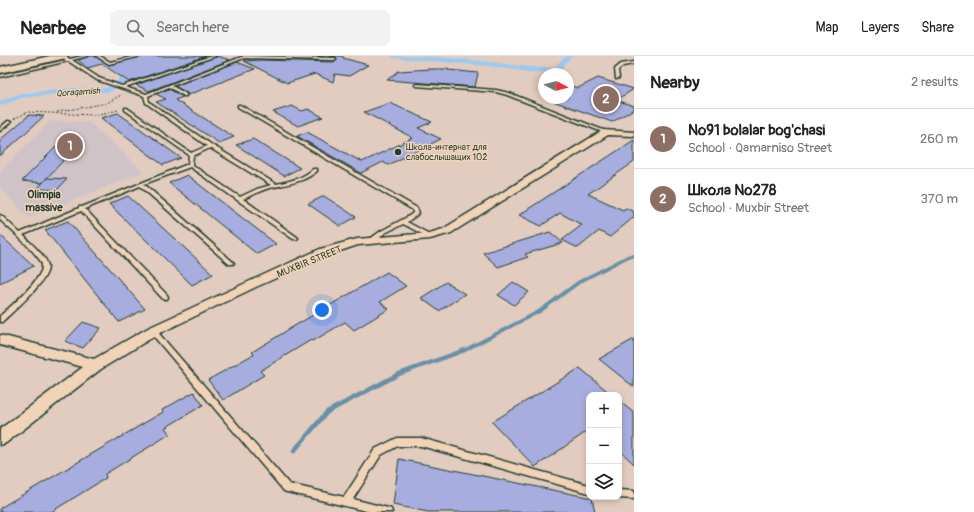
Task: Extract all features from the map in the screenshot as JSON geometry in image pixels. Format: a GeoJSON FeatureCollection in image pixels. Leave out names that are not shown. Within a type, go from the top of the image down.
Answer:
{"type":"FeatureCollection","features":[{"type":"Feature","properties":{"kind":"main road"},"geometry":{"type":"LineString","coordinates":[[0,69],[53,56]]}},
{"type":"Feature","properties":{"kind":"main road"},"geometry":{"type":"LineString","coordinates":[[0,69],[65,57]]}},
{"type":"Feature","properties":{"kind":"street"},"geometry":{"type":"LineString","coordinates":[[606,132],[634,134]]}},
{"type":"Feature","properties":{"kind":"street","name":"MUXBIR STREET"},"geometry":{"type":"LineString","coordinates":[[0,438],[96,365],[153,331],[324,252],[372,240],[430,236],[447,231],[606,132]]}},
{"type":"Feature","properties":{"kind":"street"},"geometry":{"type":"LineString","coordinates":[[0,340],[96,365]]}},
{"type":"Feature","properties":{"kind":"lane"},"geometry":{"type":"LineString","coordinates":[[0,76],[65,57],[86,56]]}},
{"type":"Feature","properties":{"kind":"lane"},"geometry":{"type":"LineString","coordinates":[[98,56],[109,63],[139,56]]}},
{"type":"Feature","properties":{"kind":"lane"},"geometry":{"type":"LineString","coordinates":[[122,87],[214,56]]}},
{"type":"Feature","properties":{"kind":"lane"},"geometry":{"type":"LineString","coordinates":[[65,57],[98,80],[146,95],[242,57],[334,59]]}},
{"type":"Feature","properties":{"kind":"lane"},"geometry":{"type":"LineString","coordinates":[[617,78],[616,70],[622,65],[634,63]]}},
{"type":"Feature","properties":{"kind":"lane"},"geometry":{"type":"LineString","coordinates":[[417,85],[496,91],[508,94],[606,132]]}},
{"type":"Feature","properties":{"kind":"lane"},"geometry":{"type":"LineString","coordinates":[[169,86],[185,95]]}},
{"type":"Feature","properties":{"kind":"lane"},"geometry":{"type":"LineString","coordinates":[[146,95],[147,102],[210,146],[276,186]]}},
{"type":"Feature","properties":{"kind":"lane"},"geometry":{"type":"LineString","coordinates":[[239,106],[415,209],[416,213],[412,218],[378,234],[372,240]]}},
{"type":"Feature","properties":{"kind":"lane"},"geometry":{"type":"LineString","coordinates":[[126,109],[191,155]]}},
{"type":"Feature","properties":{"kind":"lane"},"geometry":{"type":"LineString","coordinates":[[0,130],[8,122]]}},
{"type":"Feature","properties":{"kind":"lane"},"geometry":{"type":"LineString","coordinates":[[191,155],[210,146]]}},
{"type":"Feature","properties":{"kind":"lane"},"geometry":{"type":"LineString","coordinates":[[190,165],[191,155]]}},
{"type":"Feature","properties":{"kind":"lane"},"geometry":{"type":"LineString","coordinates":[[19,235],[81,208],[190,165]]}},
{"type":"Feature","properties":{"kind":"lane"},"geometry":{"type":"LineString","coordinates":[[190,165],[295,238]]}},
{"type":"Feature","properties":{"kind":"lane"},"geometry":{"type":"LineString","coordinates":[[240,199],[260,190],[294,181],[312,173],[315,170]]}},
{"type":"Feature","properties":{"kind":"lane"},"geometry":{"type":"LineString","coordinates":[[141,184],[231,263]]}},
{"type":"Feature","properties":{"kind":"lane"},"geometry":{"type":"LineString","coordinates":[[81,208],[166,297]]}},
{"type":"Feature","properties":{"kind":"lane"},"geometry":{"type":"LineString","coordinates":[[0,217],[42,258],[45,267],[41,279],[0,320]]}},
{"type":"Feature","properties":{"kind":"lane"},"geometry":{"type":"LineString","coordinates":[[403,222],[430,236]]}},
{"type":"Feature","properties":{"kind":"lane"},"geometry":{"type":"LineString","coordinates":[[153,331],[287,488],[388,512]]}},
{"type":"Feature","properties":{"kind":"lane"},"geometry":{"type":"LineString","coordinates":[[346,502],[378,452],[397,442],[421,442],[586,487]]}},
{"type":"Feature","properties":{"kind":"lane"},"geometry":{"type":"LineString","coordinates":[[622,494],[634,495]]}},
{"type":"Feature","properties":{"kind":"path"},"geometry":{"type":"LineString","coordinates":[[54,113],[107,102],[130,90]]}},
{"type":"Feature","properties":{"kind":"path"},"geometry":{"type":"LineString","coordinates":[[8,122],[28,112],[100,114],[126,109]]}},
{"type":"Feature","properties":{"kind":"shaded area"},"geometry":{"type":"Polygon","coordinates":[[[50,121],[89,122],[144,172],[29,218],[0,188],[0,171],[50,121]]]}},
{"type":"Feature","properties":{"kind":"building"},"geometry":{"type":"Polygon","coordinates":[[[95,56],[109,65],[142,56],[206,56],[129,82],[102,64],[87,68],[78,60],[95,56]]]}},
{"type":"Feature","properties":{"kind":"building"},"geometry":{"type":"Polygon","coordinates":[[[217,56],[230,60],[149,91],[136,85],[217,56]]]}},
{"type":"Feature","properties":{"kind":"building"},"geometry":{"type":"Polygon","coordinates":[[[335,56],[343,56],[343,58],[368,65],[349,76],[335,74],[333,82],[315,74],[287,83],[244,61],[334,62],[337,59],[335,56]]]}},
{"type":"Feature","properties":{"kind":"building"},"geometry":{"type":"Polygon","coordinates":[[[237,62],[255,69],[188,95],[175,86],[237,62]]]}},
{"type":"Feature","properties":{"kind":"building"},"geometry":{"type":"Polygon","coordinates":[[[448,69],[478,73],[475,87],[387,80],[399,71],[448,69]]]}},
{"type":"Feature","properties":{"kind":"building"},"geometry":{"type":"Polygon","coordinates":[[[598,78],[634,89],[616,100],[634,106],[634,109],[612,122],[561,104],[574,104],[574,87],[578,88],[598,78]]]}},
{"type":"Feature","properties":{"kind":"building"},"geometry":{"type":"Polygon","coordinates":[[[169,89],[183,97],[175,100],[234,137],[219,143],[156,102],[166,99],[156,94],[169,89]]]}},
{"type":"Feature","properties":{"kind":"building"},"geometry":{"type":"Polygon","coordinates":[[[390,103],[432,122],[418,128],[441,139],[388,165],[383,162],[361,173],[297,136],[307,132],[362,162],[413,138],[364,112],[390,103]]]}},
{"type":"Feature","properties":{"kind":"building"},"geometry":{"type":"Polygon","coordinates":[[[292,106],[302,111],[308,109],[323,117],[298,126],[273,112],[292,106]]]}},
{"type":"Feature","properties":{"kind":"building"},"geometry":{"type":"Polygon","coordinates":[[[118,113],[181,158],[163,165],[101,118],[118,113]]]}},
{"type":"Feature","properties":{"kind":"building"},"geometry":{"type":"Polygon","coordinates":[[[29,115],[44,116],[0,156],[0,140],[29,115]]]}},
{"type":"Feature","properties":{"kind":"building"},"geometry":{"type":"Polygon","coordinates":[[[253,139],[300,168],[284,176],[236,145],[253,139]]]}},
{"type":"Feature","properties":{"kind":"building"},"geometry":{"type":"Polygon","coordinates":[[[634,140],[634,162],[588,194],[623,210],[626,208],[634,212],[634,217],[610,237],[599,231],[578,248],[562,240],[582,225],[560,213],[541,226],[519,215],[634,140]]]}},
{"type":"Feature","properties":{"kind":"building"},"geometry":{"type":"Polygon","coordinates":[[[59,144],[78,145],[42,183],[22,181],[59,144]]]}},
{"type":"Feature","properties":{"kind":"building"},"geometry":{"type":"Polygon","coordinates":[[[187,175],[276,244],[257,254],[169,183],[187,175]]]}},
{"type":"Feature","properties":{"kind":"building"},"geometry":{"type":"Polygon","coordinates":[[[47,178],[67,179],[57,190],[37,189],[47,178]]]}},
{"type":"Feature","properties":{"kind":"building"},"geometry":{"type":"Polygon","coordinates":[[[128,196],[213,274],[192,285],[109,204],[128,196]]]}},
{"type":"Feature","properties":{"kind":"building"},"geometry":{"type":"Polygon","coordinates":[[[324,196],[356,217],[340,226],[308,204],[324,196]]]}},
{"type":"Feature","properties":{"kind":"building"},"geometry":{"type":"Polygon","coordinates":[[[68,221],[145,309],[119,322],[45,230],[68,221]]]}},
{"type":"Feature","properties":{"kind":"building"},"geometry":{"type":"Polygon","coordinates":[[[550,232],[563,243],[525,254],[528,257],[498,267],[483,253],[550,232]]]}},
{"type":"Feature","properties":{"kind":"building"},"geometry":{"type":"Polygon","coordinates":[[[0,235],[34,266],[0,283],[0,235]]]}},
{"type":"Feature","properties":{"kind":"building"},"geometry":{"type":"Polygon","coordinates":[[[387,272],[406,286],[380,302],[389,309],[354,330],[345,322],[313,341],[311,340],[260,371],[264,375],[223,400],[208,380],[254,354],[252,352],[296,325],[387,272]]]}},
{"type":"Feature","properties":{"kind":"building"},"geometry":{"type":"Polygon","coordinates":[[[446,282],[465,294],[439,311],[421,298],[446,282]]]}},
{"type":"Feature","properties":{"kind":"building"},"geometry":{"type":"Polygon","coordinates":[[[513,282],[529,292],[514,305],[498,295],[513,282]]]}},
{"type":"Feature","properties":{"kind":"building"},"geometry":{"type":"Polygon","coordinates":[[[83,322],[101,328],[83,348],[65,341],[83,322]]]}},
{"type":"Feature","properties":{"kind":"building"},"geometry":{"type":"Polygon","coordinates":[[[634,339],[634,387],[599,359],[634,339]]]}},
{"type":"Feature","properties":{"kind":"building"},"geometry":{"type":"Polygon","coordinates":[[[580,368],[608,392],[586,392],[586,432],[535,467],[492,422],[580,368]]]}},
{"type":"Feature","properties":{"kind":"building"},"geometry":{"type":"Polygon","coordinates":[[[194,392],[203,405],[165,428],[170,434],[105,474],[106,478],[51,512],[0,512],[0,508],[163,412],[162,410],[194,392]]]}},
{"type":"Feature","properties":{"kind":"building"},"geometry":{"type":"Polygon","coordinates":[[[622,403],[634,413],[634,464],[622,453],[622,403]]]}},
{"type":"Feature","properties":{"kind":"building"},"geometry":{"type":"Polygon","coordinates":[[[399,459],[586,497],[586,500],[592,500],[595,512],[428,512],[393,505],[399,459]]]}},
{"type":"Feature","properties":{"kind":"waterway","name":"Qoraqamish"},"geometry":{"type":"LineString","coordinates":[[394,56],[489,64],[529,70],[557,70],[562,62],[570,56]]}},
{"type":"Feature","properties":{"kind":"waterway","name":"Qoraqamish"},"geometry":{"type":"LineString","coordinates":[[0,104],[19,96],[73,90],[109,90],[125,79],[142,73]]}},
{"type":"Feature","properties":{"kind":"waterway"},"geometry":{"type":"LineString","coordinates":[[465,350],[540,311],[579,282],[629,256],[634,256]]}},
{"type":"Feature","properties":{"kind":"waterway"},"geometry":{"type":"LineString","coordinates":[[294,451],[327,412],[399,374],[465,350]]}},
{"type":"Feature","properties":{"kind":"place","name":"Школа №278"},"geometry":{"type":"Point","coordinates":[606,99]}},
{"type":"Feature","properties":{"kind":"place","name":"№91 bolalar bog'chasi"},"geometry":{"type":"Point","coordinates":[70,146]}},
{"type":"Feature","properties":{"kind":"place","name":"Школа-интернат для слабослышащих 102"},"geometry":{"type":"Point","coordinates":[398,152]}},
{"type":"Feature","properties":{"kind":"district","name":"Olimpia massive"},"geometry":{"type":"Point","coordinates":[44,200]}}]}
